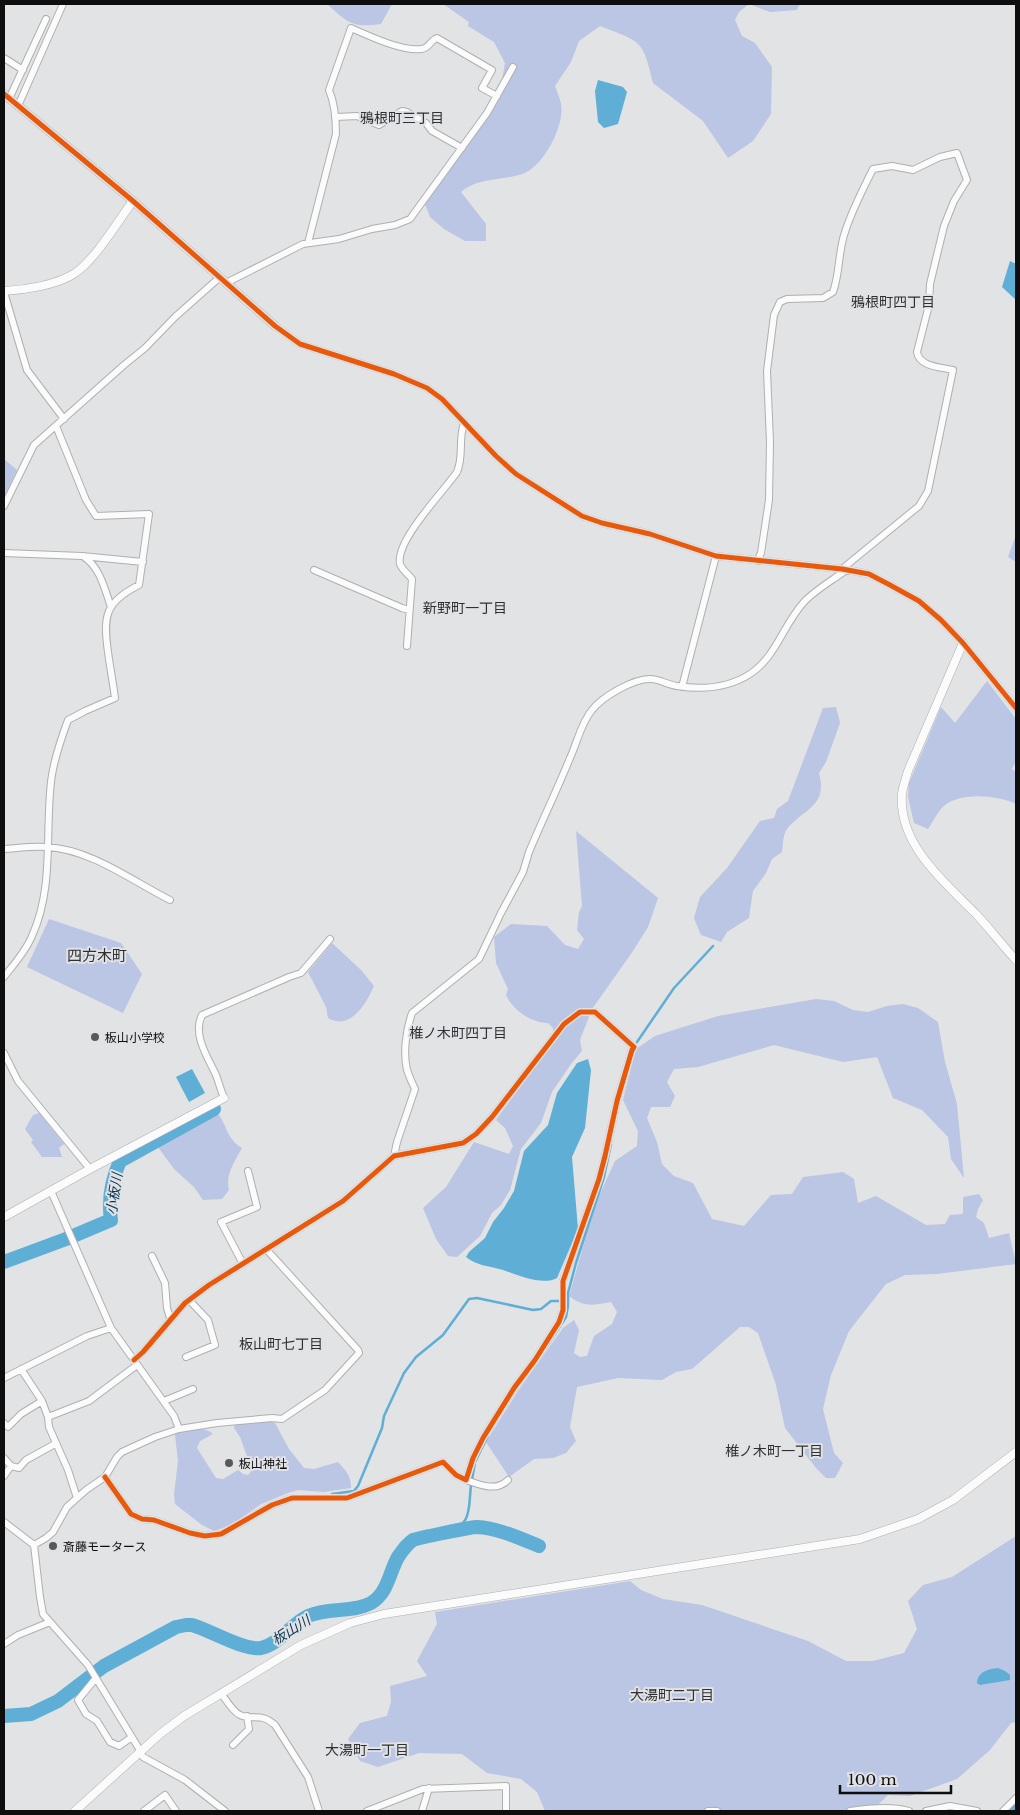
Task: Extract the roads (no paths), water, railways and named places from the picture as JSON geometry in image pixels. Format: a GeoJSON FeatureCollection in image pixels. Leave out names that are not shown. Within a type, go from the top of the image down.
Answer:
{"type":"FeatureCollection","features":[{"type":"Feature","properties":{"kind":"street"},"geometry":{"type":"LineString","coordinates":[[18,106],[63,4]]}},
{"type":"Feature","properties":{"kind":"street"},"geometry":{"type":"LineString","coordinates":[[46,19],[23,70],[6,97],[133,200],[219,278],[275,326],[300,344],[417,383],[442,399],[516,474],[582,516],[602,523],[650,534],[716,556],[869,574],[919,600],[941,620],[963,643],[1016,708]]}},
{"type":"Feature","properties":{"kind":"street"},"geometry":{"type":"LineString","coordinates":[[308,242],[336,134],[336,116],[328,90],[351,28],[372,38],[406,48],[422,50],[427,48],[434,38],[437,38],[492,70],[482,88],[497,96]]}},
{"type":"Feature","properties":{"kind":"street"},"geometry":{"type":"LineString","coordinates":[[4,58],[23,70]]}},
{"type":"Feature","properties":{"kind":"street"},"geometry":{"type":"LineString","coordinates":[[226,283],[308,242],[339,238],[395,225],[410,219],[487,113],[514,67]]}},
{"type":"Feature","properties":{"kind":"street"},"geometry":{"type":"LineString","coordinates":[[336,116],[357,116],[379,125],[402,111],[407,112],[426,123],[432,131],[462,148]]}},
{"type":"Feature","properties":{"kind":"street"},"geometry":{"type":"LineString","coordinates":[[394,1156],[415,1089],[407,1070],[406,1059],[409,1022],[412,1013],[479,959],[501,913],[516,889],[529,852],[592,709],[614,691],[637,682],[651,679],[682,687],[717,687],[734,683],[750,674],[769,657],[793,615],[804,601],[920,506],[928,491],[953,370],[922,362],[917,352],[930,305],[930,284],[944,226],[954,201],[967,180],[957,153],[940,157],[913,170],[892,166],[873,168],[844,233],[833,292],[823,298],[787,299],[780,302],[777,306],[774,315],[767,371],[770,442],[769,500],[757,561]]}},
{"type":"Feature","properties":{"kind":"street"},"geometry":{"type":"LineString","coordinates":[[64,419],[27,370],[4,292],[40,286],[62,280],[75,273],[91,258],[133,200]]}},
{"type":"Feature","properties":{"kind":"street"},"geometry":{"type":"LineString","coordinates":[[4,506],[34,445],[145,348],[175,317],[219,278]]}},
{"type":"Feature","properties":{"kind":"street"},"geometry":{"type":"LineString","coordinates":[[407,646],[412,579],[402,567],[401,550],[410,533],[457,472],[460,463],[461,434],[464,423]]}},
{"type":"Feature","properties":{"kind":"street"},"geometry":{"type":"LineString","coordinates":[[4,976],[19,958],[32,937],[44,900],[48,866],[47,846],[51,781],[68,720],[115,698],[104,627],[111,607],[124,593],[139,585],[149,514],[96,516],[86,500],[56,426]]}},
{"type":"Feature","properties":{"kind":"street"},"geometry":{"type":"LineString","coordinates":[[4,553],[82,556],[143,562]]}},
{"type":"Feature","properties":{"kind":"street"},"geometry":{"type":"LineString","coordinates":[[82,556],[92,562],[103,583],[111,607]]}},
{"type":"Feature","properties":{"kind":"street"},"geometry":{"type":"LineString","coordinates":[[682,687],[716,556]]}},
{"type":"Feature","properties":{"kind":"street"},"geometry":{"type":"LineString","coordinates":[[314,570],[409,610]]}},
{"type":"Feature","properties":{"kind":"street"},"geometry":{"type":"LineString","coordinates":[[963,643],[908,771],[902,794],[904,816],[912,843],[1016,960]]}},
{"type":"Feature","properties":{"kind":"street"},"geometry":{"type":"LineString","coordinates":[[4,849],[47,846],[78,853],[115,869],[143,887],[170,900]]}},
{"type":"Feature","properties":{"kind":"street"},"geometry":{"type":"LineString","coordinates":[[4,1217],[224,1098],[200,1036],[198,1022],[202,1015],[262,988],[301,974],[330,939]]}},
{"type":"Feature","properties":{"kind":"street"},"geometry":{"type":"LineString","coordinates":[[48,1417],[89,1401],[136,1362],[170,1318],[189,1300],[343,1201],[394,1156],[463,1143],[476,1134],[564,1024],[580,1012],[595,1012],[634,1048],[617,1100],[599,1179],[563,1281],[563,1310],[559,1322],[483,1438],[473,1458],[466,1480]]}},
{"type":"Feature","properties":{"kind":"street"},"geometry":{"type":"LineString","coordinates":[[4,1053],[18,1080],[90,1169]]}},
{"type":"Feature","properties":{"kind":"street"},"geometry":{"type":"LineString","coordinates":[[243,1264],[221,1222],[257,1207],[248,1171]]}},
{"type":"Feature","properties":{"kind":"street"},"geometry":{"type":"LineString","coordinates":[[50,1192],[111,1328],[164,1401],[180,1429]]}},
{"type":"Feature","properties":{"kind":"street"},"geometry":{"type":"LineString","coordinates":[[34,1545],[53,1532],[63,1513],[77,1498],[105,1477],[122,1452],[180,1429],[217,1423],[272,1418],[282,1419],[325,1390],[359,1353],[266,1250]]}},
{"type":"Feature","properties":{"kind":"street"},"geometry":{"type":"LineString","coordinates":[[152,1256],[165,1283],[167,1308],[170,1318]]}},
{"type":"Feature","properties":{"kind":"street"},"geometry":{"type":"LineString","coordinates":[[186,1358],[215,1345],[208,1320],[189,1300]]}},
{"type":"Feature","properties":{"kind":"street"},"geometry":{"type":"LineString","coordinates":[[4,1378],[87,1336],[111,1328]]}},
{"type":"Feature","properties":{"kind":"street"},"geometry":{"type":"LineString","coordinates":[[21,1369],[42,1401],[48,1417],[49,1427],[68,1470],[77,1498]]}},
{"type":"Feature","properties":{"kind":"street"},"geometry":{"type":"LineString","coordinates":[[164,1401],[193,1389]]}},
{"type":"Feature","properties":{"kind":"street"},"geometry":{"type":"LineString","coordinates":[[4,1423],[8,1427],[21,1414],[42,1401]]}},
{"type":"Feature","properties":{"kind":"street"},"geometry":{"type":"LineString","coordinates":[[4,1458],[11,1466],[19,1468],[26,1460],[56,1444]]}},
{"type":"Feature","properties":{"kind":"street"},"geometry":{"type":"LineString","coordinates":[[75,1811],[160,1734],[184,1716],[301,1645],[350,1623],[384,1614],[860,1538],[918,1519],[953,1500],[1016,1452]]}},
{"type":"Feature","properties":{"kind":"street"},"geometry":{"type":"LineString","coordinates":[[105,1477],[131,1514],[142,1519],[154,1520],[190,1534],[205,1536],[221,1534],[272,1504],[292,1498],[347,1498],[444,1462],[456,1475],[466,1480],[491,1487],[499,1487],[508,1480]]}},
{"type":"Feature","properties":{"kind":"street"},"geometry":{"type":"LineString","coordinates":[[4,1476],[11,1466]]}},
{"type":"Feature","properties":{"kind":"street"},"geometry":{"type":"LineString","coordinates":[[4,1522],[34,1545],[43,1614],[88,1665],[143,1757],[185,1780],[226,1811]]}},
{"type":"Feature","properties":{"kind":"street"},"geometry":{"type":"LineString","coordinates":[[4,1644],[18,1635],[50,1622]]}},
{"type":"Feature","properties":{"kind":"street"},"geometry":{"type":"LineString","coordinates":[[96,1678],[78,1700],[86,1714],[97,1720],[110,1742],[119,1746],[132,1737]]}},
{"type":"Feature","properties":{"kind":"street"},"geometry":{"type":"LineString","coordinates":[[221,1694],[237,1713],[242,1716],[262,1717],[275,1725],[308,1777],[319,1811]]}},
{"type":"Feature","properties":{"kind":"street"},"geometry":{"type":"LineString","coordinates":[[233,1745],[249,1729],[247,1716]]}},
{"type":"Feature","properties":{"kind":"street"},"geometry":{"type":"LineString","coordinates":[[367,1811],[423,1789],[506,1786],[506,1811]]}},
{"type":"Feature","properties":{"kind":"street"},"geometry":{"type":"LineString","coordinates":[[422,1811],[429,1788]]}},
{"type":"Feature","properties":{"kind":"street"},"geometry":{"type":"LineString","coordinates":[[144,1811],[165,1795],[176,1811]]}},
{"type":"Feature","properties":{"kind":"street"},"geometry":{"type":"LineString","coordinates":[[1003,1811],[1016,1798]]}},
{"type":"Feature","properties":{"kind":"street"},"geometry":{"type":"LineString","coordinates":[[926,1811],[950,1806],[977,1811]]}},
{"type":"Feature","properties":{"kind":"street"},"geometry":{"type":"LineString","coordinates":[[850,1811],[870,1808],[909,1811]]}},
{"type":"Feature","properties":{"kind":"street"},"geometry":{"type":"LineString","coordinates":[[708,1811],[717,1811]]}},
{"type":"Feature","properties":{"kind":"water"},"geometry":{"type":"Polygon","coordinates":[[[598,80],[623,87],[627,92],[618,124],[604,128],[598,122],[595,91],[598,80]]]}},
{"type":"Feature","properties":{"kind":"water"},"geometry":{"type":"Polygon","coordinates":[[[1010,261],[1016,264],[1016,300],[1002,287],[1010,261]]]}},
{"type":"Feature","properties":{"kind":"water"},"geometry":{"type":"Polygon","coordinates":[[[588,1059],[591,1070],[585,1128],[572,1157],[578,1229],[557,1278],[545,1281],[530,1279],[470,1260],[466,1257],[469,1252],[485,1238],[493,1222],[514,1191],[524,1151],[548,1125],[557,1093],[577,1063],[588,1059]]]}},
{"type":"Feature","properties":{"kind":"water"},"geometry":{"type":"Polygon","coordinates":[[[192,1069],[205,1093],[189,1102],[176,1077],[192,1069]]]}},
{"type":"Feature","properties":{"kind":"water"},"geometry":{"type":"Polygon","coordinates":[[[998,1668],[1010,1675],[1010,1680],[980,1685],[977,1683],[982,1673],[998,1668]]]}},
{"type":"Feature","properties":{"kind":"waterway"},"geometry":{"type":"LineString","coordinates":[[637,1042],[674,988],[713,946]]}},
{"type":"Feature","properties":{"kind":"waterway","name":"小板川"},"geometry":{"type":"LineString","coordinates":[[4,1262],[111,1220],[111,1190],[120,1161],[214,1109]]}},
{"type":"Feature","properties":{"kind":"waterway"},"geometry":{"type":"LineString","coordinates":[[546,1348],[566,1317],[568,1293],[604,1177],[611,1144]]}},
{"type":"Feature","properties":{"kind":"waterway"},"geometry":{"type":"LineString","coordinates":[[332,1494],[354,1491],[358,1486],[382,1428],[384,1416],[404,1373],[416,1357],[443,1335],[469,1299],[477,1298],[533,1310],[541,1309],[551,1301],[559,1301]]}},
{"type":"Feature","properties":{"kind":"waterway"},"geometry":{"type":"LineString","coordinates":[[472,1480],[475,1462],[488,1436]]}},
{"type":"Feature","properties":{"kind":"waterway"},"geometry":{"type":"LineString","coordinates":[[444,1533],[460,1526],[467,1516],[471,1485]]}},
{"type":"Feature","properties":{"kind":"waterway","name":"板山川"},"geometry":{"type":"LineString","coordinates":[[4,1716],[31,1714],[58,1701],[104,1666],[176,1627],[192,1625],[236,1643],[261,1648],[280,1638],[308,1616],[316,1613],[356,1608],[371,1603],[381,1594],[398,1557],[413,1540],[477,1527],[501,1531],[539,1546]]}},
{"type":"Feature","properties":{"kind":"waterway"},"geometry":{"type":"LineString","coordinates":[[1010,1811],[1016,1806]]}},
{"type":"Feature","properties":{"kind":"place","name":"板山小学校"},"geometry":{"type":"Point","coordinates":[95,1037]}},
{"type":"Feature","properties":{"kind":"place","name":"板山神社"},"geometry":{"type":"Point","coordinates":[229,1463]}},
{"type":"Feature","properties":{"kind":"place","name":"斎藤モータース"},"geometry":{"type":"Point","coordinates":[53,1546]}},
{"type":"Feature","properties":{"kind":"district","name":"鴉根町三丁目"},"geometry":{"type":"Point","coordinates":[402,118]}},
{"type":"Feature","properties":{"kind":"district","name":"鴉根町四丁目"},"geometry":{"type":"Point","coordinates":[893,302]}},
{"type":"Feature","properties":{"kind":"district","name":"新野町一丁目"},"geometry":{"type":"Point","coordinates":[465,608]}},
{"type":"Feature","properties":{"kind":"district","name":"四方木町"},"geometry":{"type":"Point","coordinates":[97,955]}},
{"type":"Feature","properties":{"kind":"district","name":"椎ノ木町四丁目"},"geometry":{"type":"Point","coordinates":[458,1033]}},
{"type":"Feature","properties":{"kind":"district","name":"板山町七丁目"},"geometry":{"type":"Point","coordinates":[281,1344]}},
{"type":"Feature","properties":{"kind":"district","name":"椎ノ木町一丁目"},"geometry":{"type":"Point","coordinates":[774,1451]}},
{"type":"Feature","properties":{"kind":"district","name":"大湯町二丁目"},"geometry":{"type":"Point","coordinates":[672,1695]}},
{"type":"Feature","properties":{"kind":"district","name":"大湯町一丁目"},"geometry":{"type":"Point","coordinates":[367,1750]}}]}
